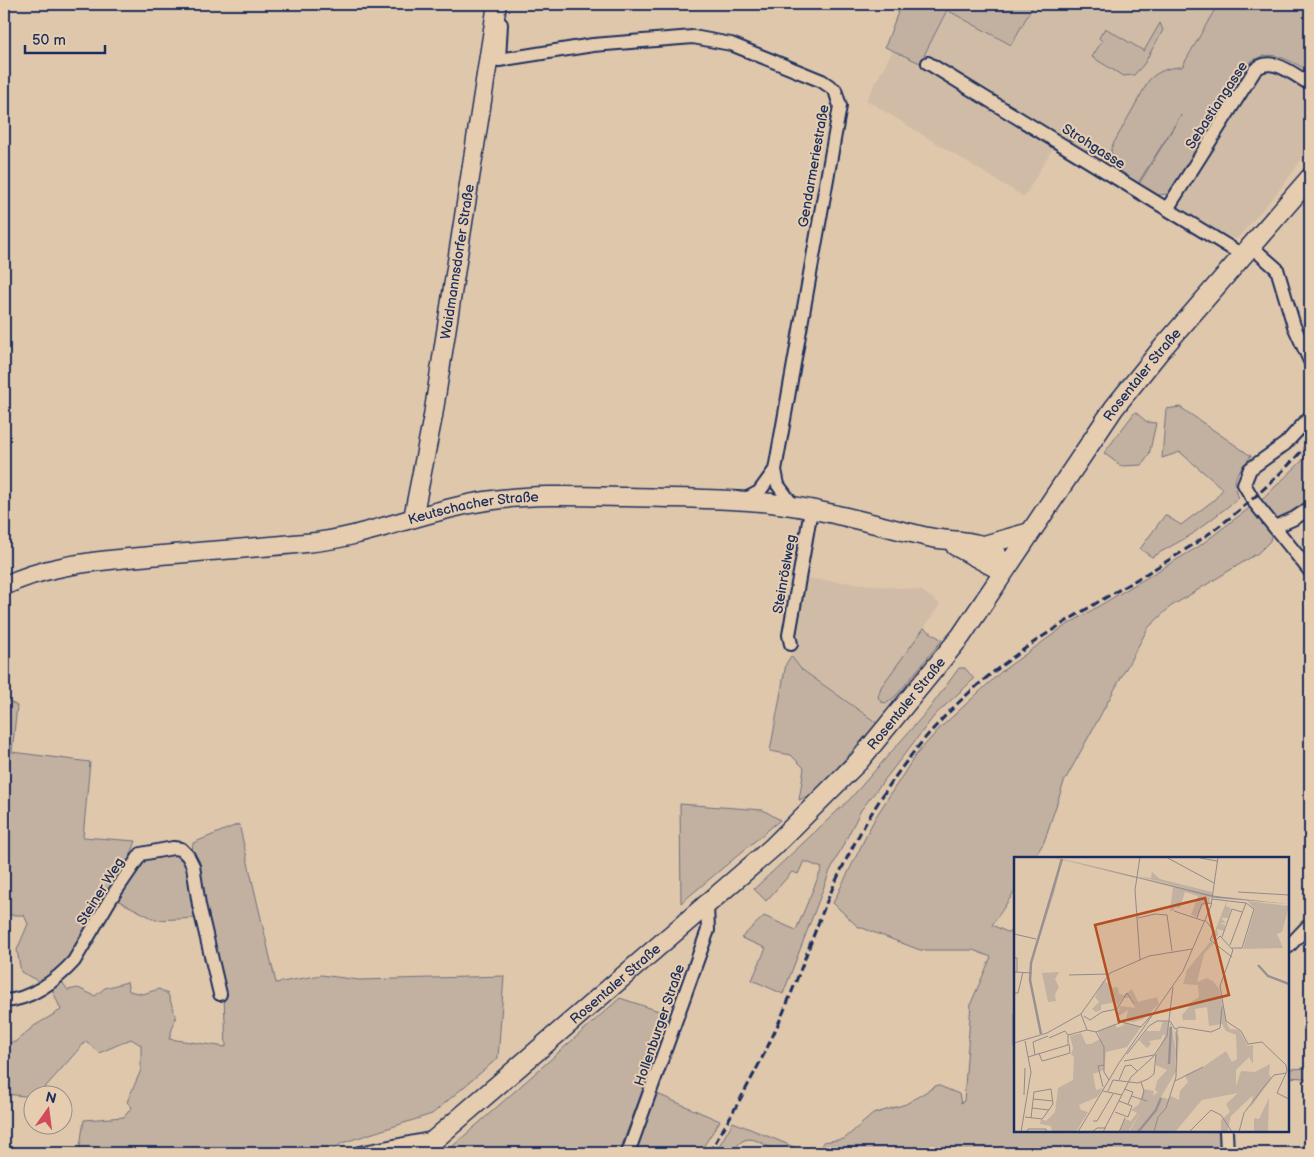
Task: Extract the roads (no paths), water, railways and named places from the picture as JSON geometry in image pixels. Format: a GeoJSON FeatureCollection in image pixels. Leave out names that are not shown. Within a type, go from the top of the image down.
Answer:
{"type":"FeatureCollection","features":[{"type":"Feature","properties":{"kind":"main road","name":"Waidmannsdorfer Straße"},"geometry":{"type":"LineString","coordinates":[[414,518],[433,416],[497,4]]}},
{"type":"Feature","properties":{"kind":"main road","name":"Rosentaler Straße"},"geometry":{"type":"LineString","coordinates":[[419,1153],[707,906],[799,823],[859,761],[961,636],[1119,401],[1310,178]]}},
{"type":"Feature","properties":{"kind":"main road","name":"Keutschacher Straße"},"geometry":{"type":"LineString","coordinates":[[8,581],[37,573],[102,561],[348,538],[450,507],[528,497],[570,496],[742,501],[772,504],[803,509],[946,542]]}},
{"type":"Feature","properties":{"kind":"main road"},"geometry":{"type":"LineString","coordinates":[[946,542],[984,545],[1030,532]]}},
{"type":"Feature","properties":{"kind":"main road"},"geometry":{"type":"LineString","coordinates":[[946,542],[1003,572],[1003,561],[998,553],[984,545]]}},
{"type":"Feature","properties":{"kind":"street","name":"Gendarmeriestraße"},"geometry":{"type":"LineString","coordinates":[[502,4],[499,60],[593,45],[693,37],[731,44],[822,81],[835,90],[840,106],[774,477],[767,496],[772,504]]}},
{"type":"Feature","properties":{"kind":"street","name":"Strohgasse"},"geometry":{"type":"LineString","coordinates":[[928,63],[1167,209],[1277,269],[1294,326],[1310,361]]}},
{"type":"Feature","properties":{"kind":"street","name":"Sebastiangasse"},"geometry":{"type":"LineString","coordinates":[[1167,209],[1254,70],[1261,64],[1268,63],[1310,84]]}},
{"type":"Feature","properties":{"kind":"street"},"geometry":{"type":"LineString","coordinates":[[1310,418],[1285,444],[1250,469],[1245,477],[1246,491],[1310,571]]}},
{"type":"Feature","properties":{"kind":"street"},"geometry":{"type":"LineString","coordinates":[[742,501],[759,492],[774,477],[803,509]]}},
{"type":"Feature","properties":{"kind":"street"},"geometry":{"type":"LineString","coordinates":[[1275,527],[1295,518],[1310,508]]}},
{"type":"Feature","properties":{"kind":"street","name":"Steinröslweg"},"geometry":{"type":"LineString","coordinates":[[791,644],[789,635],[803,509]]}},
{"type":"Feature","properties":{"kind":"street","name":"Steiner Weg"},"geometry":{"type":"LineString","coordinates":[[4,1001],[19,999],[42,988],[66,970],[74,961],[111,898],[141,854],[174,848],[181,849],[188,856],[193,866],[199,905],[220,994]]}},
{"type":"Feature","properties":{"kind":"street","name":"Hollenburger Straße"},"geometry":{"type":"LineString","coordinates":[[628,1153],[708,930],[707,906]]}},
{"type":"Feature","properties":{"kind":"street"},"geometry":{"type":"LineString","coordinates":[[1289,946],[1310,924]]}},
{"type":"Feature","properties":{"kind":"street"},"geometry":{"type":"LineString","coordinates":[[1222,1153],[1226,1133]]}},
{"type":"Feature","properties":{"kind":"street"},"geometry":{"type":"LineString","coordinates":[[1226,1133],[1227,1153]]}},
{"type":"Feature","properties":{"kind":"street"},"geometry":{"type":"LineString","coordinates":[[359,1153],[437,1138]]}},
{"type":"Feature","properties":{"kind":"railway"},"geometry":{"type":"LineString","coordinates":[[709,1153],[775,1031],[827,901],[851,850],[879,800],[912,754],[949,712],[1006,663],[1035,641],[1191,546],[1223,523],[1283,471],[1310,442]]}}]}
